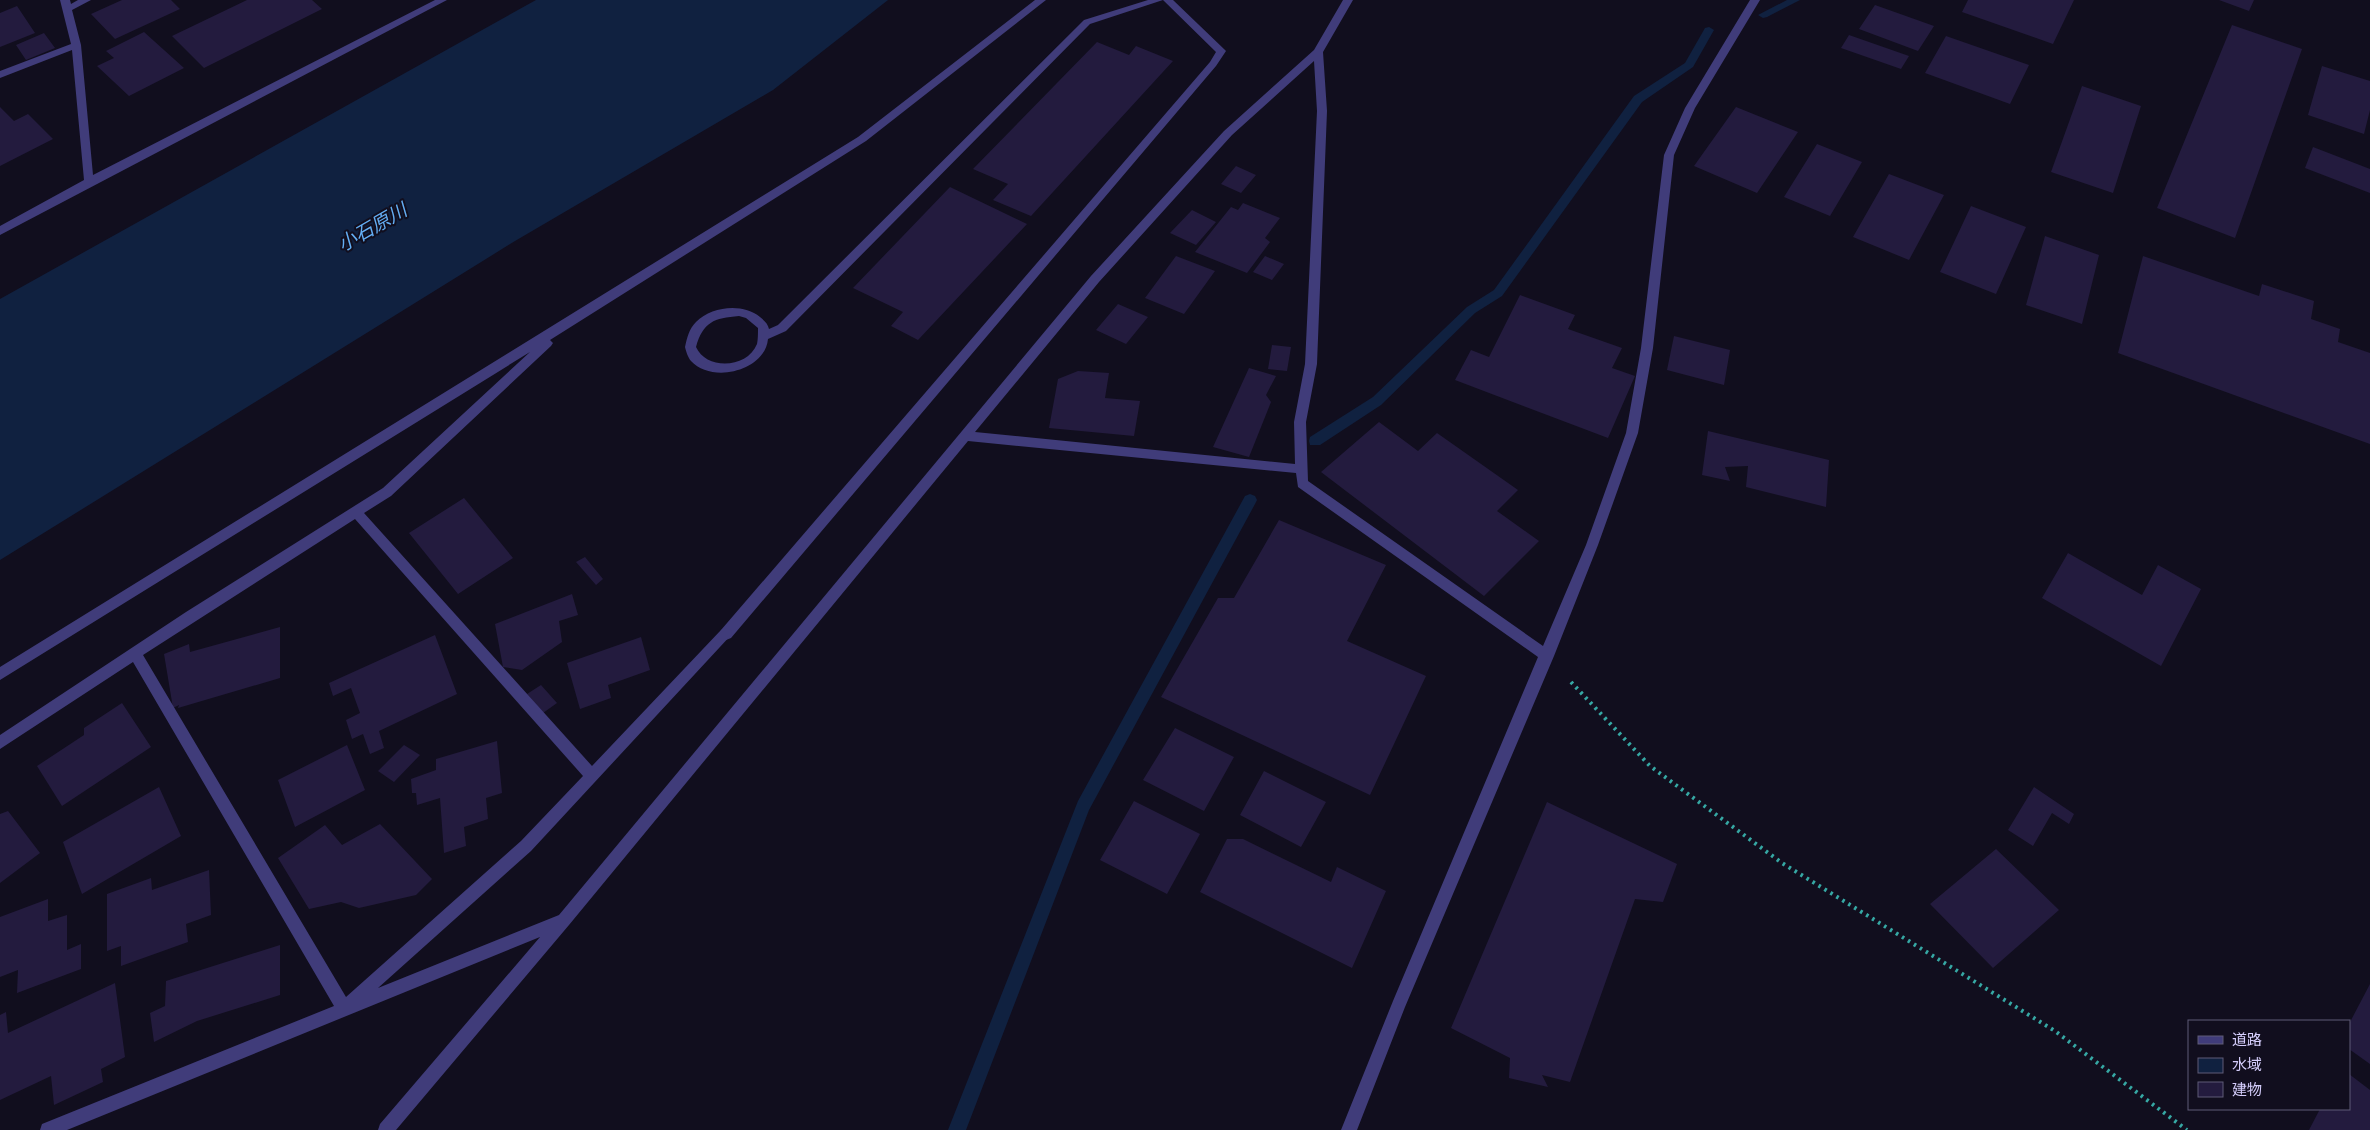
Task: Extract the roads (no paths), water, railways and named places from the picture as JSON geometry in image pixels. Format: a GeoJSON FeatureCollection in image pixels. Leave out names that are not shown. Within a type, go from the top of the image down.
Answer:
{"type":"FeatureCollection","features":[{"type":"Feature","properties":{"kind":"street"},"geometry":{"type":"LineString","coordinates":[[86,0],[66,4],[76,46],[89,182]]}},
{"type":"Feature","properties":{"kind":"street"},"geometry":{"type":"LineString","coordinates":[[0,231],[89,182],[442,0]]}},
{"type":"Feature","properties":{"kind":"street"},"geometry":{"type":"LineString","coordinates":[[0,674],[569,322],[862,138],[1041,0]]}},
{"type":"Feature","properties":{"kind":"street"},"geometry":{"type":"LineString","coordinates":[[765,336],[782,328],[1087,22],[1158,0]]}},
{"type":"Feature","properties":{"kind":"street"},"geometry":{"type":"LineString","coordinates":[[344,1009],[526,846],[726,634],[1213,64],[1221,51],[1168,0]]}},
{"type":"Feature","properties":{"kind":"street"},"geometry":{"type":"LineString","coordinates":[[386,1130],[564,920],[1095,279],[1228,133],[1318,52],[1348,0]]}},
{"type":"Feature","properties":{"kind":"street"},"geometry":{"type":"LineString","coordinates":[[1349,1130],[1398,1006],[1547,656],[1592,545],[1632,433],[1647,348],[1669,155],[1690,108],[1755,0]]}},
{"type":"Feature","properties":{"kind":"street"},"geometry":{"type":"LineString","coordinates":[[0,75],[76,46]]}},
{"type":"Feature","properties":{"kind":"street"},"geometry":{"type":"LineString","coordinates":[[1318,52],[1322,121],[1311,364],[1300,422],[1302,483],[1547,656]]}},
{"type":"Feature","properties":{"kind":"street"},"geometry":{"type":"LineString","coordinates":[[728,312],[745,314],[758,320],[764,327],[765,336],[763,346],[756,355],[745,363],[733,367],[720,368],[698,362],[692,354],[690,345],[697,328],[716,315],[728,312]]}},
{"type":"Feature","properties":{"kind":"street"},"geometry":{"type":"LineString","coordinates":[[0,743],[135,653],[387,492],[569,322]]}},
{"type":"Feature","properties":{"kind":"street"},"geometry":{"type":"LineString","coordinates":[[965,436],[1302,469]]}},
{"type":"Feature","properties":{"kind":"street"},"geometry":{"type":"LineString","coordinates":[[356,512],[591,775]]}},
{"type":"Feature","properties":{"kind":"street"},"geometry":{"type":"LineString","coordinates":[[135,653],[344,1009]]}},
{"type":"Feature","properties":{"kind":"street"},"geometry":{"type":"LineString","coordinates":[[48,1130],[564,920]]}},
{"type":"Feature","properties":{"kind":"water","name":"小石原川"},"geometry":{"type":"Polygon","coordinates":[[[536,0],[888,0],[773,90],[515,241],[0,560],[0,299],[536,0]]]}},
{"type":"Feature","properties":{"kind":"waterway"},"geometry":{"type":"LineString","coordinates":[[1763,15],[1795,0]]}},
{"type":"Feature","properties":{"kind":"waterway"},"geometry":{"type":"LineString","coordinates":[[1315,441],[1377,401],[1471,310],[1498,293],[1638,99],[1689,65],[1709,30]]}},
{"type":"Feature","properties":{"kind":"waterway"},"geometry":{"type":"LineString","coordinates":[[957,1130],[1083,806],[1250,500]]}}]}
